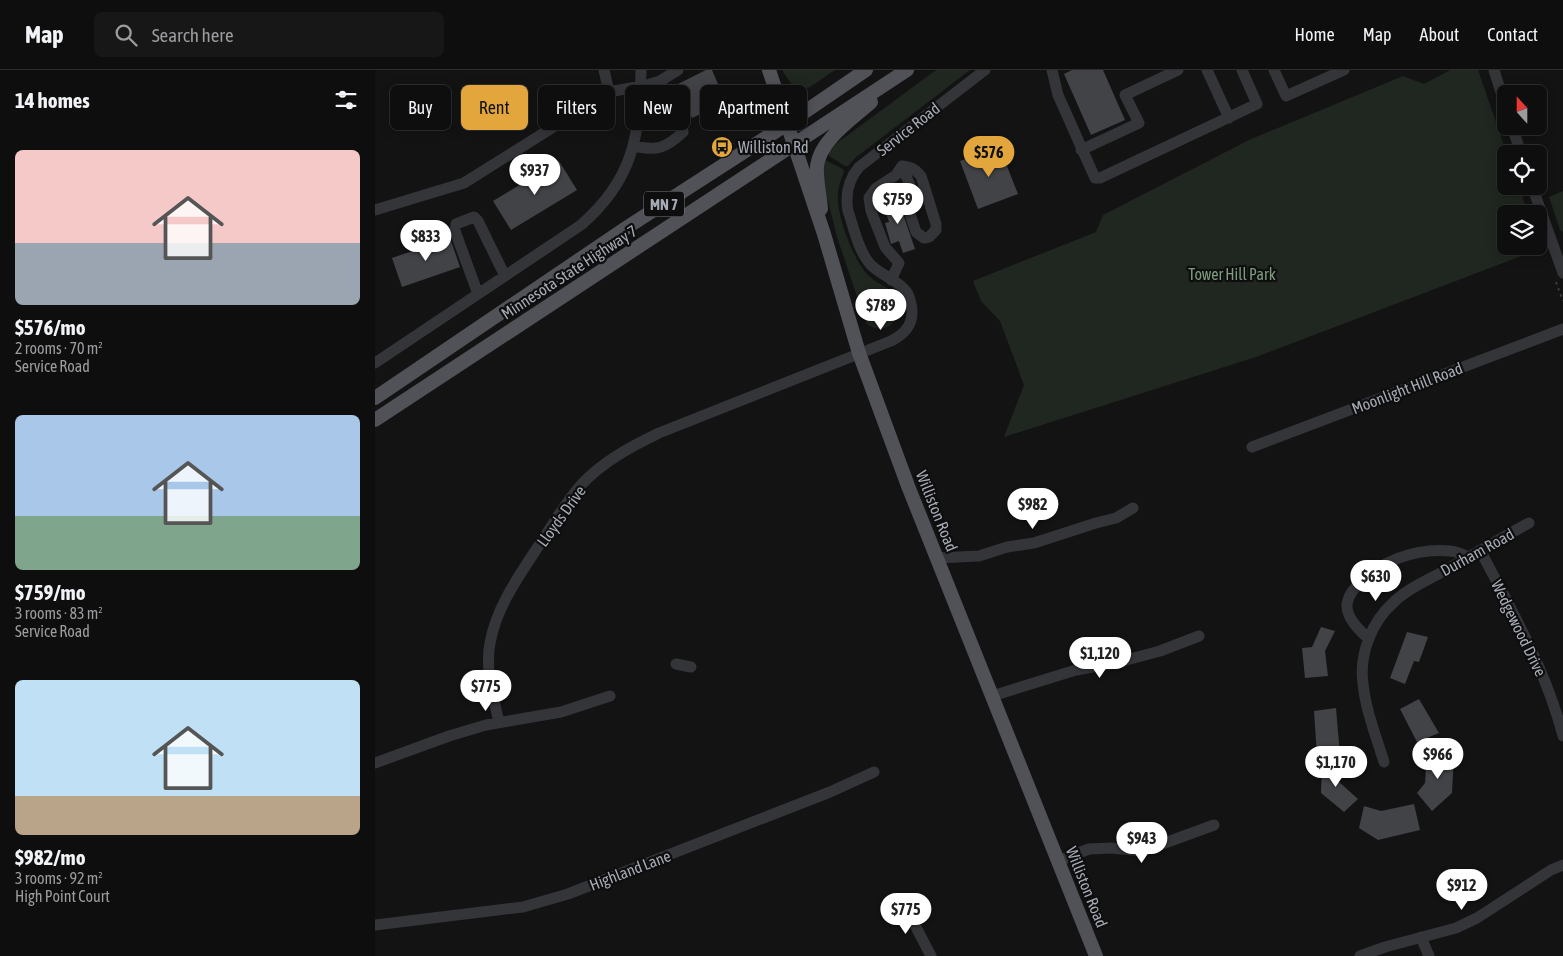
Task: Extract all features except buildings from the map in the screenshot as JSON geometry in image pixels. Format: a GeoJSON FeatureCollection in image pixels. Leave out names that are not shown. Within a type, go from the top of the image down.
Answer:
{"type":"FeatureCollection","features":[{"type":"Feature","properties":{"kind":"main road","name":"Williston Road"},"geometry":{"type":"LineString","coordinates":[[769,70],[774,85]]}},
{"type":"Feature","properties":{"kind":"main road","name":"Minnesota State Highway 7"},"geometry":{"type":"LineString","coordinates":[[807,110],[866,70]]}},
{"type":"Feature","properties":{"kind":"main road","name":"Minnesota State Highway 7"},"geometry":{"type":"LineString","coordinates":[[375,420],[907,70]]}},
{"type":"Feature","properties":{"kind":"main road"},"geometry":{"type":"LineString","coordinates":[[824,234],[817,170],[819,156],[825,145],[834,135],[907,70]]}},
{"type":"Feature","properties":{"kind":"main road","name":"Minnesota State Highway 7"},"geometry":{"type":"LineString","coordinates":[[375,398],[626,228],[778,130]]}},
{"type":"Feature","properties":{"kind":"main road","name":"Williston Road"},"geometry":{"type":"LineString","coordinates":[[789,130],[824,234],[859,352],[908,486],[1096,956]]}},
{"type":"Feature","properties":{"kind":"street"},"geometry":{"type":"LineString","coordinates":[[604,70],[607,85]]}},
{"type":"Feature","properties":{"kind":"street"},"geometry":{"type":"LineString","coordinates":[[641,70],[641,85]]}},
{"type":"Feature","properties":{"kind":"street"},"geometry":{"type":"LineString","coordinates":[[648,85],[661,81],[677,70]]}},
{"type":"Feature","properties":{"kind":"street","name":"Service Road"},"geometry":{"type":"LineString","coordinates":[[859,352],[899,337],[910,326],[912,315],[909,298],[905,290],[877,271],[864,256],[847,203],[847,193],[851,180],[859,167],[985,70]]}},
{"type":"Feature","properties":{"kind":"street"},"geometry":{"type":"LineString","coordinates":[[1051,70],[1058,95],[1095,178],[1100,178],[1257,104],[1242,70]]}},
{"type":"Feature","properties":{"kind":"street"},"geometry":{"type":"LineString","coordinates":[[1081,150],[1139,123],[1125,95],[1178,70]]}},
{"type":"Feature","properties":{"kind":"street"},"geometry":{"type":"LineString","coordinates":[[1207,70],[1229,118]]}},
{"type":"Feature","properties":{"kind":"street"},"geometry":{"type":"LineString","coordinates":[[1275,70],[1286,96],[1343,70]]}},
{"type":"Feature","properties":{"kind":"street"},"geometry":{"type":"LineString","coordinates":[[1493,70],[1498,85]]}},
{"type":"Feature","properties":{"kind":"street"},"geometry":{"type":"LineString","coordinates":[[633,146],[653,150],[672,143],[683,132],[661,81]]}},
{"type":"Feature","properties":{"kind":"street"},"geometry":{"type":"LineString","coordinates":[[375,210],[464,183],[548,130]]}},
{"type":"Feature","properties":{"kind":"street"},"geometry":{"type":"LineString","coordinates":[[375,363],[581,225],[595,213],[622,176],[633,146],[636,130]]}},
{"type":"Feature","properties":{"kind":"street"},"geometry":{"type":"LineString","coordinates":[[891,280],[899,263],[885,246],[871,211],[869,198],[876,188],[896,175],[902,166]]}},
{"type":"Feature","properties":{"kind":"street"},"geometry":{"type":"LineString","coordinates":[[902,166],[917,170],[921,176],[936,224],[936,230],[929,237],[924,238],[916,232],[907,205],[911,188],[902,166]]}},
{"type":"Feature","properties":{"kind":"street"},"geometry":{"type":"LineString","coordinates":[[1536,195],[1559,253],[1563,273]]}},
{"type":"Feature","properties":{"kind":"street"},"geometry":{"type":"LineString","coordinates":[[478,294],[455,232],[456,224],[474,216],[505,276]]}},
{"type":"Feature","properties":{"kind":"street","name":"Moonlight Hill Road"},"geometry":{"type":"LineString","coordinates":[[1252,447],[1563,329]]}},
{"type":"Feature","properties":{"kind":"street","name":"Lloyds Drive"},"geometry":{"type":"LineString","coordinates":[[499,722],[488,663],[489,645],[498,615],[512,588],[580,486],[604,464],[638,443],[859,352]]}},
{"type":"Feature","properties":{"kind":"street"},"geometry":{"type":"LineString","coordinates":[[937,558],[979,556],[1007,547],[1034,543],[1097,522],[1116,518],[1133,508]]}},
{"type":"Feature","properties":{"kind":"street","name":"Durham Road"},"geometry":{"type":"LineString","coordinates":[[1384,762],[1366,705],[1363,683],[1363,660],[1369,638],[1379,619],[1393,602],[1413,588],[1529,523]]}},
{"type":"Feature","properties":{"kind":"street","name":"Wedgewood Drive"},"geometry":{"type":"LineString","coordinates":[[1480,550],[1558,696],[1563,736]]}},
{"type":"Feature","properties":{"kind":"street"},"geometry":{"type":"LineString","coordinates":[[1369,638],[1357,629],[1347,604],[1352,591],[1363,578],[1379,566],[1400,557],[1425,552],[1452,551],[1469,557]]}},
{"type":"Feature","properties":{"kind":"street"},"geometry":{"type":"LineString","coordinates":[[992,696],[1077,670],[1119,662],[1160,651],[1199,636]]}},
{"type":"Feature","properties":{"kind":"street"},"geometry":{"type":"LineString","coordinates":[[676,664],[691,667]]}},
{"type":"Feature","properties":{"kind":"street"},"geometry":{"type":"LineString","coordinates":[[375,764],[449,736],[499,722],[561,712],[610,696]]}},
{"type":"Feature","properties":{"kind":"street","name":"Highland Lane"},"geometry":{"type":"LineString","coordinates":[[375,925],[538,904],[821,795],[874,772]]}},
{"type":"Feature","properties":{"kind":"street"},"geometry":{"type":"LineString","coordinates":[[1058,861],[1089,848],[1143,851],[1214,825]]}},
{"type":"Feature","properties":{"kind":"street"},"geometry":{"type":"LineString","coordinates":[[1360,956],[1385,946],[1456,928],[1477,918],[1563,864]]}},
{"type":"Feature","properties":{"kind":"street"},"geometry":{"type":"LineString","coordinates":[[903,902],[931,956]]}},
{"type":"Feature","properties":{"kind":"street"},"geometry":{"type":"LineString","coordinates":[[1421,937],[1429,956]]}},
{"type":"Feature","properties":{"kind":"green space"},"geometry":{"type":"Polygon","coordinates":[[[782,70],[835,70],[810,87],[807,88],[807,85],[792,85],[782,70]]]}},
{"type":"Feature","properties":{"kind":"green space"},"geometry":{"type":"Polygon","coordinates":[[[936,70],[970,70],[855,158],[848,166],[829,156],[828,153],[837,143],[936,70]]]}},
{"type":"Feature","properties":{"kind":"green space","name":"Tower Hill Park"},"geometry":{"type":"Polygon","coordinates":[[[1450,70],[1478,70],[1497,125],[1497,135],[1500,135],[1504,145],[1497,145],[1497,195],[1522,195],[1525,205],[1497,205],[1497,255],[1524,255],[1256,357],[1004,437],[1024,385],[1000,321],[981,301],[973,281],[1096,232],[1103,215],[1251,139],[1403,76],[1424,84],[1450,70]]]}},
{"type":"Feature","properties":{"kind":"green space"},"geometry":{"type":"Polygon","coordinates":[[[825,160],[843,169],[844,172],[840,183],[838,203],[843,225],[852,249],[869,276],[889,289],[897,301],[897,315],[894,321],[885,328],[879,329],[866,323],[837,237],[822,177],[825,160]]]}},
{"type":"Feature","properties":{"kind":"green space"},"geometry":{"type":"Polygon","coordinates":[[[1563,191],[1563,232],[1560,230],[1549,197],[1563,191]]]}},
{"type":"Feature","properties":{"kind":"place","name":"Williston Rd"},"geometry":{"type":"Point","coordinates":[722,147]}}]}
